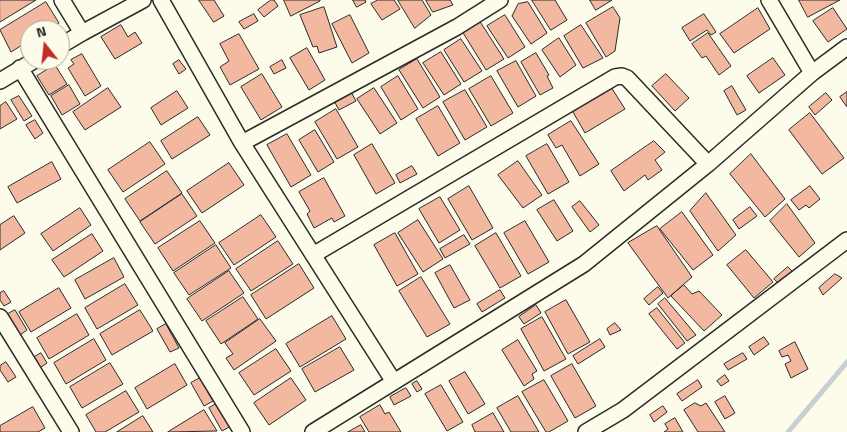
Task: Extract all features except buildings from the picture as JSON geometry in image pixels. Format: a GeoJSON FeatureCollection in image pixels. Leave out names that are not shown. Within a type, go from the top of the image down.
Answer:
{"type":"FeatureCollection","features":[{"type":"Feature","properties":{"kind":"street"},"geometry":{"type":"LineString","coordinates":[[62,0],[82,34]]}},
{"type":"Feature","properties":{"kind":"street"},"geometry":{"type":"LineString","coordinates":[[70,41],[143,0]]}},
{"type":"Feature","properties":{"kind":"street"},"geometry":{"type":"LineString","coordinates":[[161,0],[242,143],[394,382]]}},
{"type":"Feature","properties":{"kind":"street"},"geometry":{"type":"LineString","coordinates":[[242,143],[457,27],[500,0]]}},
{"type":"Feature","properties":{"kind":"street"},"geometry":{"type":"LineString","coordinates":[[769,0],[812,73]]}},
{"type":"Feature","properties":{"kind":"street"},"geometry":{"type":"LineString","coordinates":[[313,432],[584,264],[708,164],[812,73],[847,47]]}},
{"type":"Feature","properties":{"kind":"street"},"geometry":{"type":"LineString","coordinates":[[0,81],[20,68]]}},
{"type":"Feature","properties":{"kind":"street"},"geometry":{"type":"LineString","coordinates":[[21,70],[242,432]]}},
{"type":"Feature","properties":{"kind":"street"},"geometry":{"type":"LineString","coordinates":[[313,255],[615,77],[622,76],[626,78],[708,164]]}},
{"type":"Feature","properties":{"kind":"street"},"geometry":{"type":"LineString","coordinates":[[586,432],[623,410],[847,240]]}},
{"type":"Feature","properties":{"kind":"street"},"geometry":{"type":"LineString","coordinates":[[0,318],[71,432]]}},
{"type":"Feature","properties":{"kind":"waterway"},"geometry":{"type":"LineString","coordinates":[[788,432],[847,362]]}}]}
